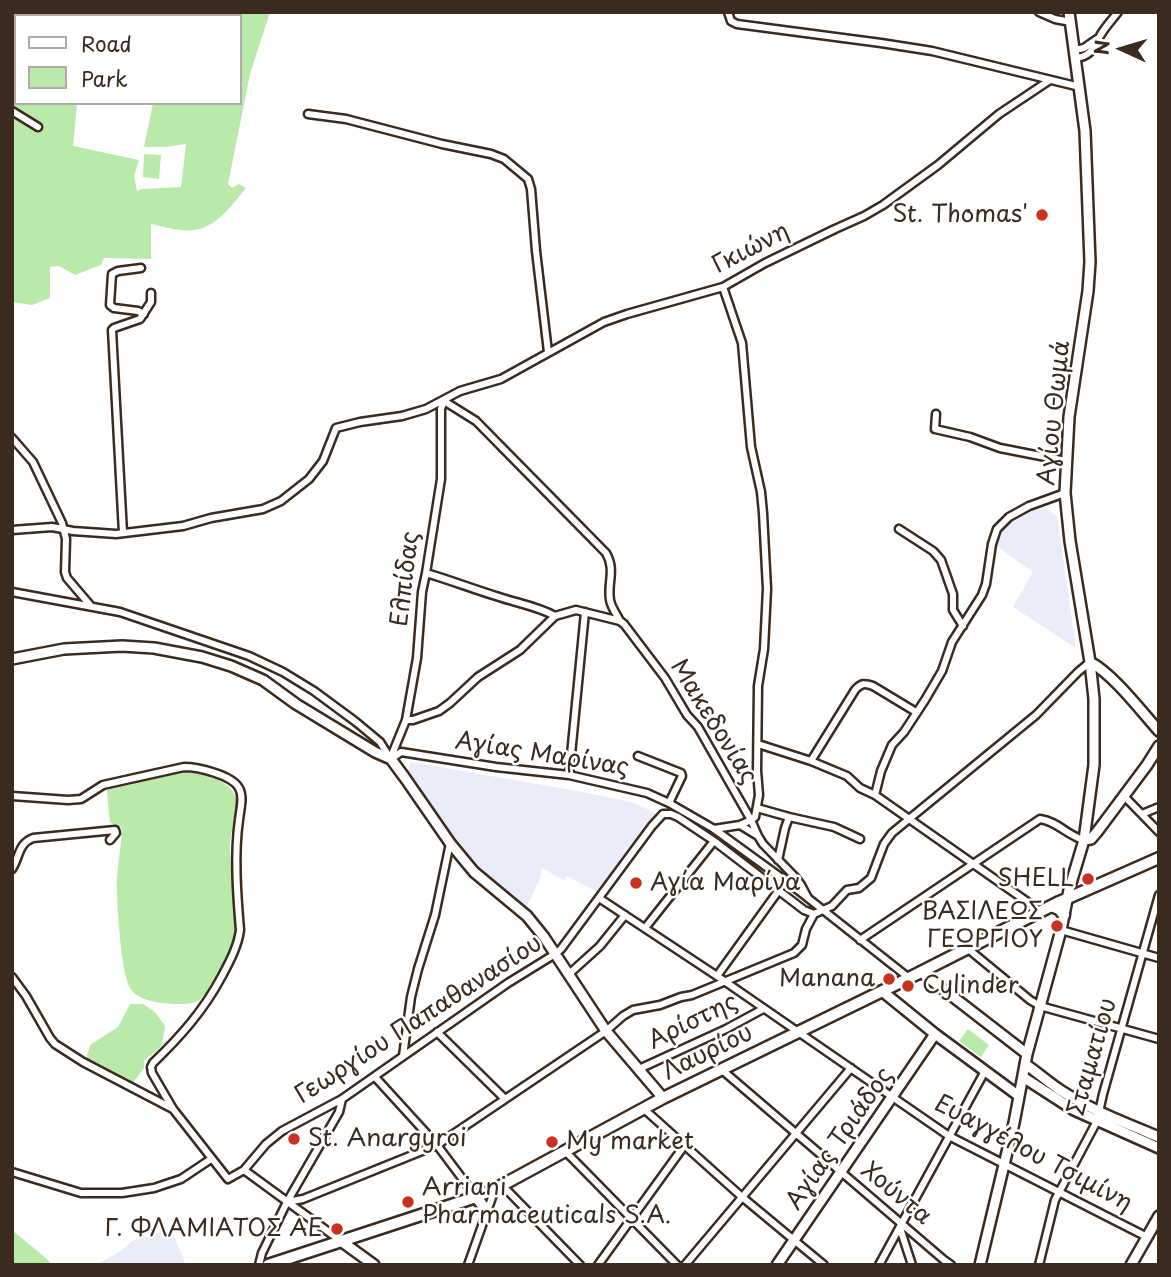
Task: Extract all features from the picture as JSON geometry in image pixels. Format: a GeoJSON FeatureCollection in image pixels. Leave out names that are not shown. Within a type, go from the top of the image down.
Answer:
{"type":"FeatureCollection","features":[{"type":"Feature","properties":{"kind":"main road","name":"Λαυρίου"},"geometry":{"type":"LineString","coordinates":[[274,1264],[476,1197],[498,1187],[663,1098],[1051,906],[1159,859]]}},
{"type":"Feature","properties":{"kind":"main road"},"geometry":{"type":"LineString","coordinates":[[1051,906],[1064,915]]}},
{"type":"Feature","properties":{"kind":"main road"},"geometry":{"type":"LineString","coordinates":[[476,1197],[487,1211]]}},
{"type":"Feature","properties":{"kind":"street"},"geometry":{"type":"LineString","coordinates":[[729,12],[731,21],[737,24],[932,51],[1080,87]]}},
{"type":"Feature","properties":{"kind":"street"},"geometry":{"type":"LineString","coordinates":[[1040,12],[1055,19],[1070,17]]}},
{"type":"Feature","properties":{"kind":"street"},"geometry":{"type":"LineString","coordinates":[[1076,54],[1087,56],[1092,51],[1118,12]]}},
{"type":"Feature","properties":{"kind":"street","name":"Αγίου Θωμά"},"geometry":{"type":"LineString","coordinates":[[980,1265],[1026,1059],[1084,840],[1094,765],[1090,662],[1065,493],[1069,417],[1089,272],[1086,153],[1070,17]]}},
{"type":"Feature","properties":{"kind":"street","name":"Γκιώνη"},"geometry":{"type":"LineString","coordinates":[[12,530],[60,527],[73,531],[123,533],[183,526],[263,509],[281,501],[309,479],[323,461],[336,428],[426,409],[460,391],[501,379],[524,368],[604,322],[723,287],[765,263],[883,205],[938,165],[999,114],[1050,80]]}},
{"type":"Feature","properties":{"kind":"street"},"geometry":{"type":"LineString","coordinates":[[12,111],[38,127]]}},
{"type":"Feature","properties":{"kind":"street"},"geometry":{"type":"LineString","coordinates":[[308,114],[346,119],[491,154],[504,159],[528,179],[548,352]]}},
{"type":"Feature","properties":{"kind":"street"},"geometry":{"type":"LineString","coordinates":[[141,268],[112,274],[110,305],[114,308],[138,310],[144,314]]}},
{"type":"Feature","properties":{"kind":"street"},"geometry":{"type":"LineString","coordinates":[[714,829],[740,825],[751,820],[755,817],[757,808],[758,686],[766,623],[767,589],[761,492],[751,447],[742,343],[723,287]]}},
{"type":"Feature","properties":{"kind":"street"},"geometry":{"type":"LineString","coordinates":[[123,533],[112,330],[136,322],[144,314],[151,293]]}},
{"type":"Feature","properties":{"kind":"street"},"geometry":{"type":"LineString","coordinates":[[444,401],[476,421],[606,553],[611,571],[610,600],[620,621]]}},
{"type":"Feature","properties":{"kind":"street","name":"Ελπίδας"},"geometry":{"type":"LineString","coordinates":[[391,759],[406,720],[417,658],[422,593],[441,479],[441,409],[444,401]]}},
{"type":"Feature","properties":{"kind":"street"},"geometry":{"type":"LineString","coordinates":[[936,414],[935,429],[970,437],[1000,448],[1066,461]]}},
{"type":"Feature","properties":{"kind":"street"},"geometry":{"type":"LineString","coordinates":[[12,438],[33,462],[65,529],[67,578],[91,606]]}},
{"type":"Feature","properties":{"kind":"street"},"geometry":{"type":"LineString","coordinates":[[875,795],[892,745],[904,732],[942,671],[952,642],[982,595],[997,529],[1009,517],[1029,506],[1065,493]]}},
{"type":"Feature","properties":{"kind":"street"},"geometry":{"type":"LineString","coordinates":[[899,528],[938,556],[953,594],[953,610],[963,626]]}},
{"type":"Feature","properties":{"kind":"street"},"geometry":{"type":"LineString","coordinates":[[426,573],[509,601],[537,607],[555,616]]}},
{"type":"Feature","properties":{"kind":"street"},"geometry":{"type":"LineString","coordinates":[[12,592],[91,606],[148,621],[249,656],[314,691],[356,722],[380,742],[450,844],[474,872],[527,916],[544,937],[606,1031],[663,1098]]}},
{"type":"Feature","properties":{"kind":"street"},"geometry":{"type":"LineString","coordinates":[[406,720],[424,717],[450,703],[478,677],[520,650],[555,616],[576,610],[620,621]]}},
{"type":"Feature","properties":{"kind":"street"},"geometry":{"type":"LineString","coordinates":[[569,775],[584,612]]}},
{"type":"Feature","properties":{"kind":"street","name":"Μακεδονίας"},"geometry":{"type":"LineString","coordinates":[[620,621],[665,678],[687,715],[698,727],[758,836],[796,878],[808,898]]}},
{"type":"Feature","properties":{"kind":"street"},"geometry":{"type":"LineString","coordinates":[[12,659],[64,649],[121,646],[154,648],[202,657],[263,680],[296,704],[391,759]]}},
{"type":"Feature","properties":{"kind":"street"},"geometry":{"type":"LineString","coordinates":[[287,1202],[303,1199],[436,1145],[633,1010],[660,1005],[725,982],[797,950],[802,945],[814,914],[832,906],[847,890],[859,888],[871,878],[884,844],[892,833],[1036,715],[1090,662],[1115,683],[1159,731]]}},
{"type":"Feature","properties":{"kind":"street"},"geometry":{"type":"LineString","coordinates":[[811,761],[860,685],[866,683],[916,712]]}},
{"type":"Feature","properties":{"kind":"street"},"geometry":{"type":"LineString","coordinates":[[758,744],[847,776],[860,788],[875,795],[1029,903],[1035,914]]}},
{"type":"Feature","properties":{"kind":"street"},"geometry":{"type":"LineString","coordinates":[[860,940],[1040,819],[1084,840],[1093,837],[1159,746]]}},
{"type":"Feature","properties":{"kind":"street","name":"Αγίας Μαρίνας"},"geometry":{"type":"LineString","coordinates":[[391,759],[401,752],[569,775],[636,790],[669,803],[714,829],[808,898],[909,978]]}},
{"type":"Feature","properties":{"kind":"street"},"geometry":{"type":"LineString","coordinates":[[638,756],[681,773],[669,803]]}},
{"type":"Feature","properties":{"kind":"street"},"geometry":{"type":"LineString","coordinates":[[12,796],[81,799],[103,785],[184,767],[211,772],[234,782],[241,791],[237,845],[240,930],[238,942],[217,986],[181,1035],[153,1063],[152,1073],[173,1109],[228,1179],[244,1170],[374,1265]]}},
{"type":"Feature","properties":{"kind":"street"},"geometry":{"type":"LineString","coordinates":[[1124,796],[1159,832]]}},
{"type":"Feature","properties":{"kind":"street"},"geometry":{"type":"LineString","coordinates":[[1142,814],[1159,807]]}},
{"type":"Feature","properties":{"kind":"street"},"geometry":{"type":"LineString","coordinates":[[757,808],[834,827],[860,839]]}},
{"type":"Feature","properties":{"kind":"street","name":"Γεωργίου Παπαθανασίου"},"geometry":{"type":"LineString","coordinates":[[244,1170],[272,1138],[342,1100],[508,983],[555,954],[663,814],[678,817],[804,910],[814,914]]}},
{"type":"Feature","properties":{"kind":"street"},"geometry":{"type":"LineString","coordinates":[[778,860],[789,817]]}},
{"type":"Feature","properties":{"kind":"street"},"geometry":{"type":"LineString","coordinates":[[740,825],[758,836]]}},
{"type":"Feature","properties":{"kind":"street"},"geometry":{"type":"LineString","coordinates":[[12,869],[21,847],[33,838],[115,830],[115,836],[110,840]]}},
{"type":"Feature","properties":{"kind":"street"},"geometry":{"type":"LineString","coordinates":[[645,929],[714,841]]}},
{"type":"Feature","properties":{"kind":"street"},"geometry":{"type":"LineString","coordinates":[[403,1056],[411,997],[435,915],[450,844]]}},
{"type":"Feature","properties":{"kind":"street"},"geometry":{"type":"LineString","coordinates":[[717,976],[779,890]]}},
{"type":"Feature","properties":{"kind":"street","name":"Σταματίου"},"geometry":{"type":"LineString","coordinates":[[1039,1265],[1055,1200],[1098,1116],[1159,895]]}},
{"type":"Feature","properties":{"kind":"street","name":"Ευαγγέλου Τσιμίνη"},"geometry":{"type":"LineString","coordinates":[[599,898],[949,1136],[1147,1237]]}},
{"type":"Feature","properties":{"kind":"street"},"geometry":{"type":"LineString","coordinates":[[568,975],[600,946],[625,915]]}},
{"type":"Feature","properties":{"kind":"street"},"geometry":{"type":"LineString","coordinates":[[1061,930],[1159,958]]}},
{"type":"Feature","properties":{"kind":"street"},"geometry":{"type":"LineString","coordinates":[[967,948],[1040,1006],[1159,1039]]}},
{"type":"Feature","properties":{"kind":"street"},"geometry":{"type":"LineString","coordinates":[[921,972],[1058,1088],[1098,1116],[1159,1148]]}},
{"type":"Feature","properties":{"kind":"street"},"geometry":{"type":"LineString","coordinates":[[12,977],[55,1044],[83,1062],[173,1109]]}},
{"type":"Feature","properties":{"kind":"street"},"geometry":{"type":"LineString","coordinates":[[882,991],[1019,1096]]}},
{"type":"Feature","properties":{"kind":"street","name":"Αρίστης"},"geometry":{"type":"LineString","coordinates":[[639,1069],[763,1009]]}},
{"type":"Feature","properties":{"kind":"street"},"geometry":{"type":"LineString","coordinates":[[437,1032],[505,1099]]}},
{"type":"Feature","properties":{"kind":"street","name":"Αγίας Τριάδος"},"geometry":{"type":"LineString","coordinates":[[777,1265],[935,1034]]}},
{"type":"Feature","properties":{"kind":"street"},"geometry":{"type":"LineString","coordinates":[[685,1265],[851,1068]]}},
{"type":"Feature","properties":{"kind":"street","name":"Χούντα"},"geometry":{"type":"LineString","coordinates":[[722,1070],[901,1226],[951,1265]]}},
{"type":"Feature","properties":{"kind":"street"},"geometry":{"type":"LineString","coordinates":[[879,1265],[985,1072]]}},
{"type":"Feature","properties":{"kind":"street"},"geometry":{"type":"LineString","coordinates":[[375,1077],[436,1145],[476,1197]]}},
{"type":"Feature","properties":{"kind":"street"},"geometry":{"type":"LineString","coordinates":[[1023,1077],[1074,1110],[1159,1137]]}},
{"type":"Feature","properties":{"kind":"street"},"geometry":{"type":"LineString","coordinates":[[259,1265],[262,1253],[287,1202],[339,1112],[342,1100]]}},
{"type":"Feature","properties":{"kind":"street"},"geometry":{"type":"LineString","coordinates":[[644,1109],[824,1265]]}},
{"type":"Feature","properties":{"kind":"street"},"geometry":{"type":"LineString","coordinates":[[598,1265],[684,1146]]}},
{"type":"Feature","properties":{"kind":"street"},"geometry":{"type":"LineString","coordinates":[[565,1150],[677,1265]]}},
{"type":"Feature","properties":{"kind":"street"},"geometry":{"type":"LineString","coordinates":[[12,1172],[81,1193],[122,1193],[154,1188],[181,1178],[211,1158]]}},
{"type":"Feature","properties":{"kind":"street"},"geometry":{"type":"LineString","coordinates":[[468,1265],[498,1187],[576,1263]]}},
{"type":"Feature","properties":{"kind":"street"},"geometry":{"type":"LineString","coordinates":[[1135,1263],[1159,1216]]}},
{"type":"Feature","properties":{"kind":"street"},"geometry":{"type":"LineString","coordinates":[[901,1226],[912,1265]]}},
{"type":"Feature","properties":{"kind":"shaded area"},"geometry":{"type":"Polygon","coordinates":[[[1042,506],[1057,516],[1076,648],[1013,607],[1033,572],[995,545],[1001,531],[1010,522],[1021,514],[1042,506]]]}},
{"type":"Feature","properties":{"kind":"shaded area"},"geometry":{"type":"Polygon","coordinates":[[[411,762],[583,792],[631,802],[656,813],[597,892],[567,876],[564,880],[542,868],[540,879],[526,908],[476,870],[407,773],[411,762]]]}},
{"type":"Feature","properties":{"kind":"shaded area"},"geometry":{"type":"Polygon","coordinates":[[[171,1229],[186,1265],[96,1265],[121,1251],[132,1241],[171,1229]]]}},
{"type":"Feature","properties":{"kind":"green space"},"geometry":{"type":"Polygon","coordinates":[[[12,12],[17,12],[14,14],[14,105],[77,105],[73,146],[139,160],[134,176],[137,191],[181,187],[186,144],[144,147],[153,105],[242,105],[242,14],[204,14],[205,12],[270,12],[250,74],[228,184],[232,188],[239,184],[246,188],[236,201],[218,219],[203,228],[179,230],[151,224],[151,259],[104,258],[101,265],[75,275],[59,266],[50,267],[50,298],[32,305],[12,302],[12,12]]]}},
{"type":"Feature","properties":{"kind":"green space"},"geometry":{"type":"Polygon","coordinates":[[[144,154],[161,155],[159,179],[143,177],[144,154]]]}},
{"type":"Feature","properties":{"kind":"green space"},"geometry":{"type":"Polygon","coordinates":[[[184,772],[220,781],[233,791],[236,799],[230,857],[236,931],[229,956],[203,996],[195,1002],[173,1004],[138,996],[127,980],[117,888],[122,830],[120,826],[110,823],[107,790],[184,772]]]}},
{"type":"Feature","properties":{"kind":"green space"},"geometry":{"type":"Polygon","coordinates":[[[130,1004],[143,1004],[155,1012],[165,1026],[162,1045],[144,1060],[144,1068],[133,1083],[86,1059],[90,1045],[118,1027],[130,1004]]]}},
{"type":"Feature","properties":{"kind":"green space"},"geometry":{"type":"Polygon","coordinates":[[[968,1029],[989,1045],[981,1057],[959,1041],[968,1029]]]}},
{"type":"Feature","properties":{"kind":"green space"},"geometry":{"type":"Polygon","coordinates":[[[12,1230],[48,1260],[51,1265],[12,1265],[12,1230]]]}},
{"type":"Feature","properties":{"kind":"place","name":"St. Thomas'"},"geometry":{"type":"Point","coordinates":[1042,215]}},
{"type":"Feature","properties":{"kind":"place","name":"SHELL"},"geometry":{"type":"Point","coordinates":[1088,879]}},
{"type":"Feature","properties":{"kind":"place","name":"Αγία Μαρίνα"},"geometry":{"type":"Point","coordinates":[636,883]}},
{"type":"Feature","properties":{"kind":"place","name":"ΒΑΣΙΛΕΩΣ ΓΕΩΡΓΙΟΥ"},"geometry":{"type":"Point","coordinates":[1057,926]}},
{"type":"Feature","properties":{"kind":"place","name":"Manana"},"geometry":{"type":"Point","coordinates":[889,979]}},
{"type":"Feature","properties":{"kind":"place","name":"Cylinder"},"geometry":{"type":"Point","coordinates":[908,986]}},
{"type":"Feature","properties":{"kind":"place","name":"St. Anargyroi"},"geometry":{"type":"Point","coordinates":[294,1139]}},
{"type":"Feature","properties":{"kind":"place","name":"My market"},"geometry":{"type":"Point","coordinates":[552,1142]}},
{"type":"Feature","properties":{"kind":"place","name":"Arriani Pharmaceuticals S.A."},"geometry":{"type":"Point","coordinates":[408,1202]}},
{"type":"Feature","properties":{"kind":"place","name":"Γ. ΦΛΑΜΙΑΤΟΣ ΑΕ"},"geometry":{"type":"Point","coordinates":[337,1229]}}]}
